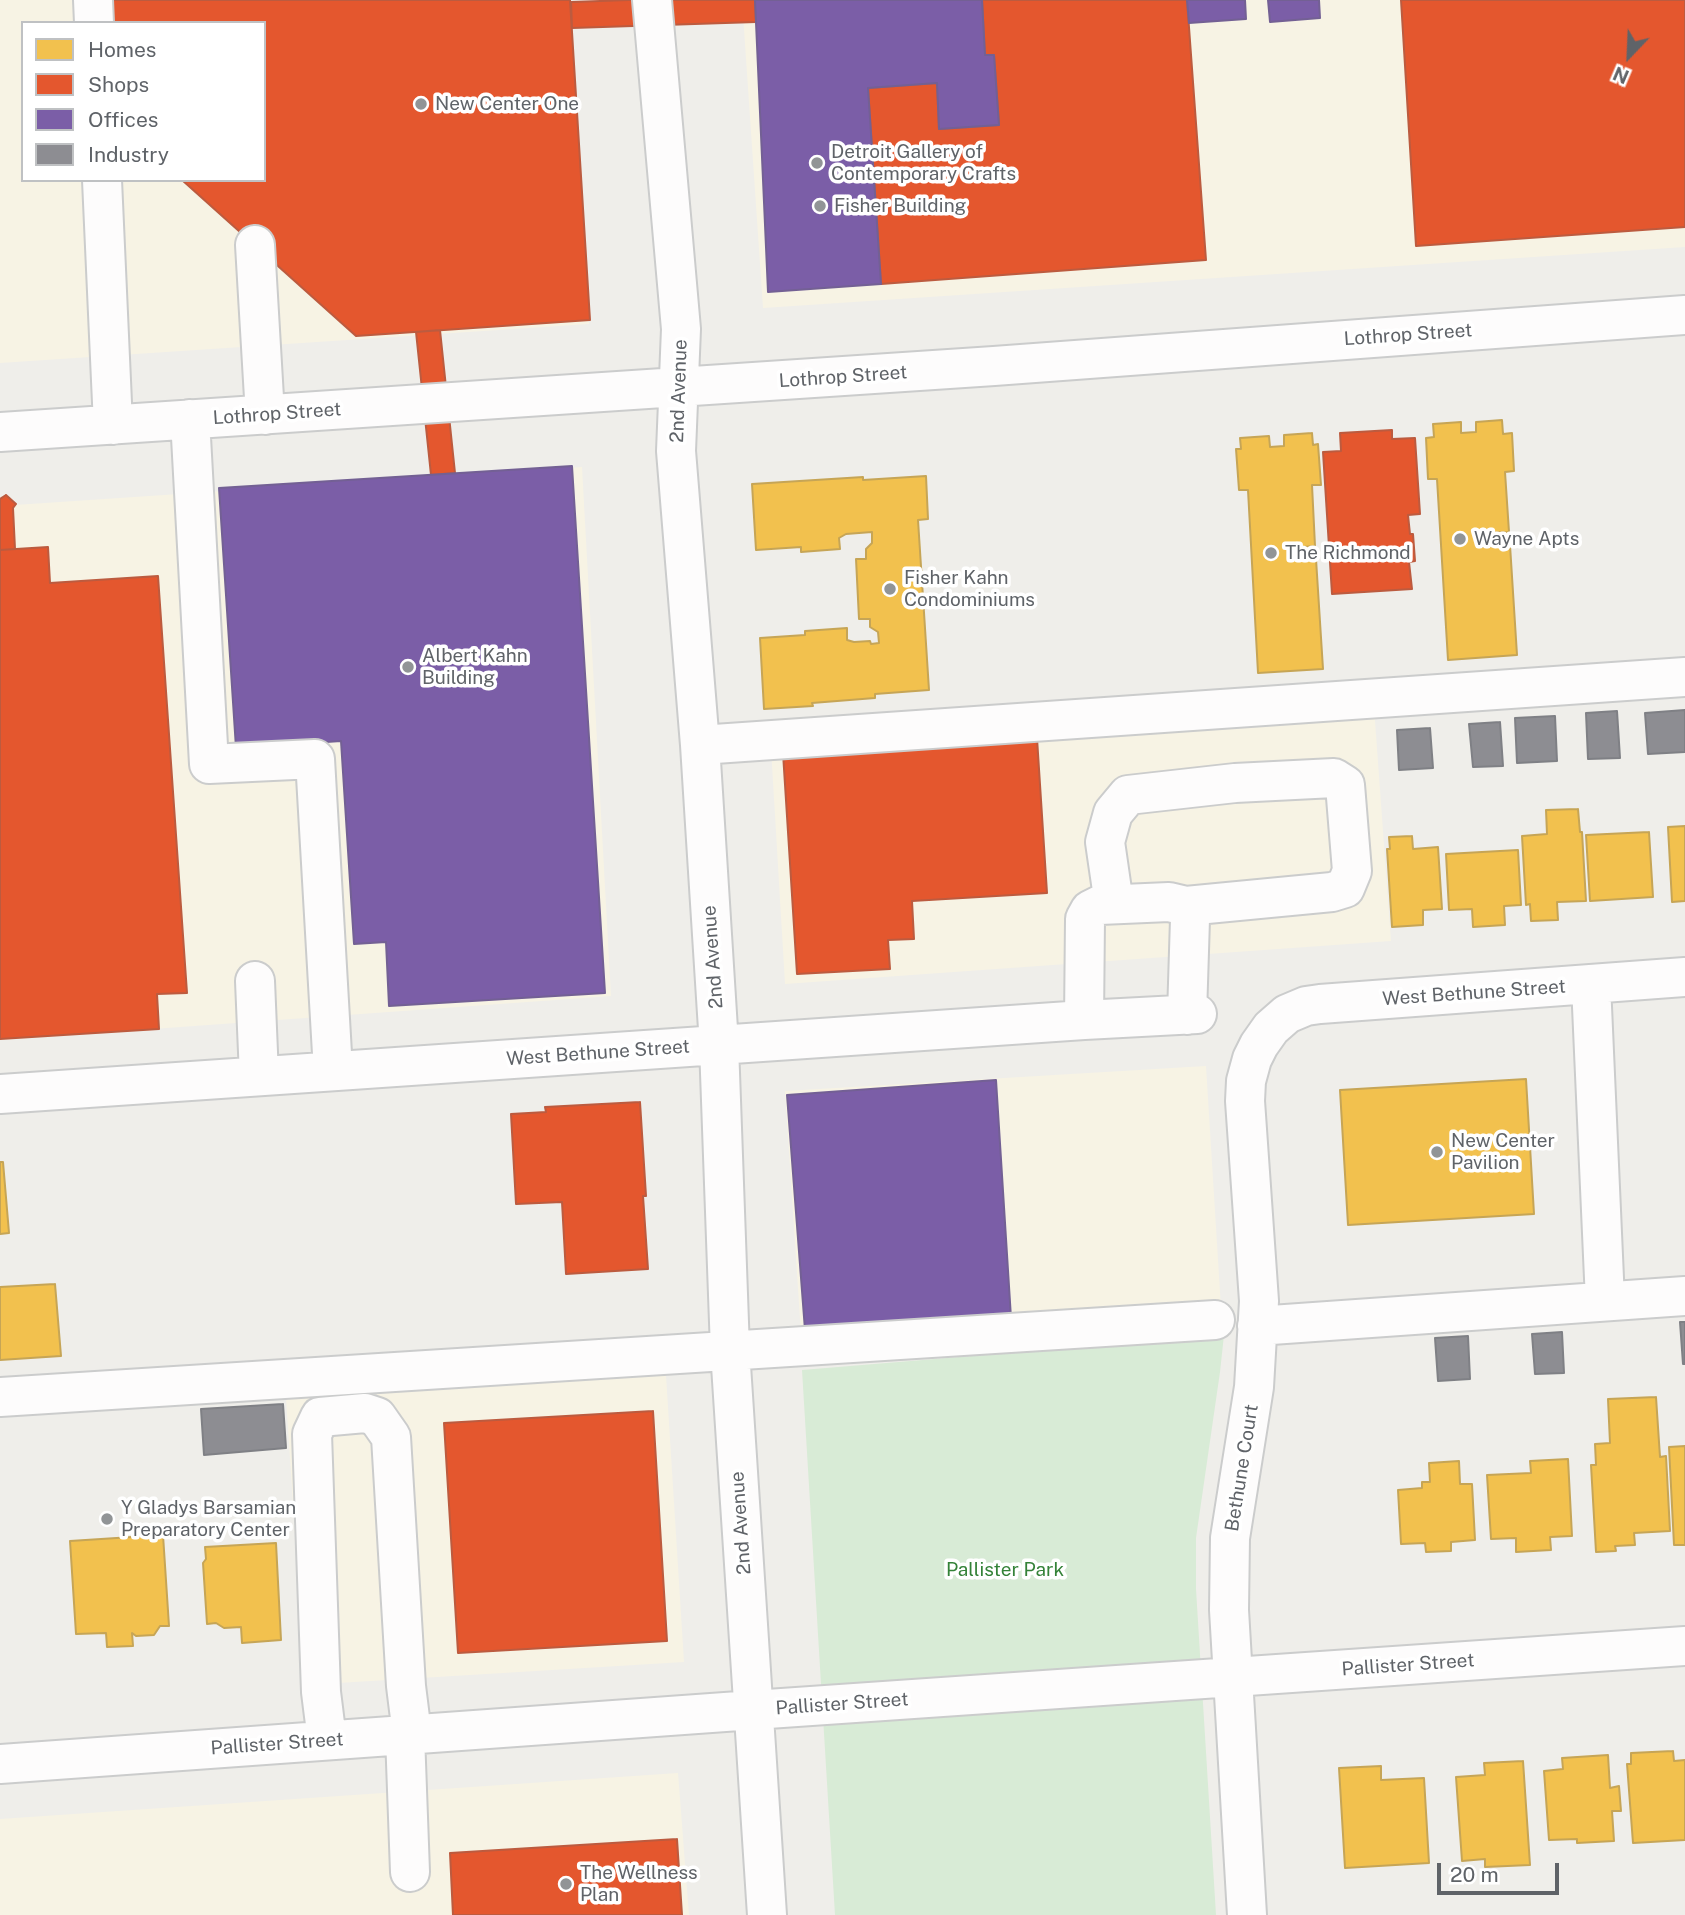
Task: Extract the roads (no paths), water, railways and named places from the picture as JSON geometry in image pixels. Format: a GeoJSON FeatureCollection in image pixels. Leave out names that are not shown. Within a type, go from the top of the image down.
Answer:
{"type":"FeatureCollection","features":[{"type":"Feature","properties":{"kind":"street"},"geometry":{"type":"LineString","coordinates":[[93,0],[94,21]]}},
{"type":"Feature","properties":{"kind":"street","name":"2nd Avenue"},"geometry":{"type":"LineString","coordinates":[[652,0],[681,329],[676,451],[700,745],[719,1045],[730,1350],[767,1915]]}},
{"type":"Feature","properties":{"kind":"street"},"geometry":{"type":"LineString","coordinates":[[102,182],[113,425]]}},
{"type":"Feature","properties":{"kind":"street"},"geometry":{"type":"LineString","coordinates":[[255,245],[265,415]]}},
{"type":"Feature","properties":{"kind":"street","name":"Lothrop Street"},"geometry":{"type":"LineString","coordinates":[[0,432],[1020,365],[1685,315]]}},
{"type":"Feature","properties":{"kind":"street"},"geometry":{"type":"LineString","coordinates":[[190,419],[209,764],[316,759],[333,1071]]}},
{"type":"Feature","properties":{"kind":"street"},"geometry":{"type":"LineString","coordinates":[[700,745],[1685,677]]}},
{"type":"Feature","properties":{"kind":"street"},"geometry":{"type":"LineString","coordinates":[[1084,1020],[1085,919],[1090,910],[1100,905],[1114,904],[1169,902],[1186,906],[1332,892],[1345,888],[1352,871],[1345,785],[1334,778],[1235,783],[1128,795],[1114,813],[1105,842],[1114,904]]}},
{"type":"Feature","properties":{"kind":"street","name":"West Bethune Street"},"geometry":{"type":"LineString","coordinates":[[0,1094],[1192,1014],[1190,919],[1186,906]]}},
{"type":"Feature","properties":{"kind":"street","name":"West Bethune Street"},"geometry":{"type":"LineString","coordinates":[[1271,1028],[1287,1014],[1306,1006],[1320,1004],[1685,977]]}},
{"type":"Feature","properties":{"kind":"street"},"geometry":{"type":"LineString","coordinates":[[256,981],[259,1076]]}},
{"type":"Feature","properties":{"kind":"street"},"geometry":{"type":"LineString","coordinates":[[1591,984],[1605,1301]]}},
{"type":"Feature","properties":{"kind":"street","name":"Bethune Court"},"geometry":{"type":"LineString","coordinates":[[1247,1915],[1229,1610],[1230,1538],[1254,1387],[1259,1301],[1245,1101],[1246,1081],[1255,1052],[1271,1028]]}},
{"type":"Feature","properties":{"kind":"street"},"geometry":{"type":"LineString","coordinates":[[1258,1326],[1685,1296]]}},
{"type":"Feature","properties":{"kind":"street"},"geometry":{"type":"LineString","coordinates":[[0,1397],[1215,1320]]}},
{"type":"Feature","properties":{"kind":"street"},"geometry":{"type":"LineString","coordinates":[[327,1740],[321,1692],[312,1434],[320,1417],[365,1413],[377,1417],[391,1437],[406,1686],[410,1872]]}},
{"type":"Feature","properties":{"kind":"street","name":"Pallister Street"},"geometry":{"type":"LineString","coordinates":[[0,1763],[1685,1646]]}},
{"type":"Feature","properties":{"kind":"place","name":"New Center One"},"geometry":{"type":"Point","coordinates":[421,104]}},
{"type":"Feature","properties":{"kind":"place","name":"Detroit Gallery of Contemporary Crafts"},"geometry":{"type":"Point","coordinates":[817,163]}},
{"type":"Feature","properties":{"kind":"place","name":"Fisher Building"},"geometry":{"type":"Point","coordinates":[820,206]}},
{"type":"Feature","properties":{"kind":"place","name":"Wayne Apts"},"geometry":{"type":"Point","coordinates":[1460,539]}},
{"type":"Feature","properties":{"kind":"place","name":"The Richmond"},"geometry":{"type":"Point","coordinates":[1271,553]}},
{"type":"Feature","properties":{"kind":"place","name":"Fisher Kahn Condominiums"},"geometry":{"type":"Point","coordinates":[890,589]}},
{"type":"Feature","properties":{"kind":"place","name":"Albert Kahn Building"},"geometry":{"type":"Point","coordinates":[408,667]}},
{"type":"Feature","properties":{"kind":"place","name":"New Center Pavilion"},"geometry":{"type":"Point","coordinates":[1437,1152]}},
{"type":"Feature","properties":{"kind":"place","name":"Y Gladys Barsamian Preparatory Center"},"geometry":{"type":"Point","coordinates":[107,1519]}},
{"type":"Feature","properties":{"kind":"place","name":"The Wellness Plan"},"geometry":{"type":"Point","coordinates":[566,1884]}},
{"type":"Feature","properties":{"kind":"park label","name":"Pallister Park"},"geometry":{"type":"Point","coordinates":[1005,1570]}}]}
